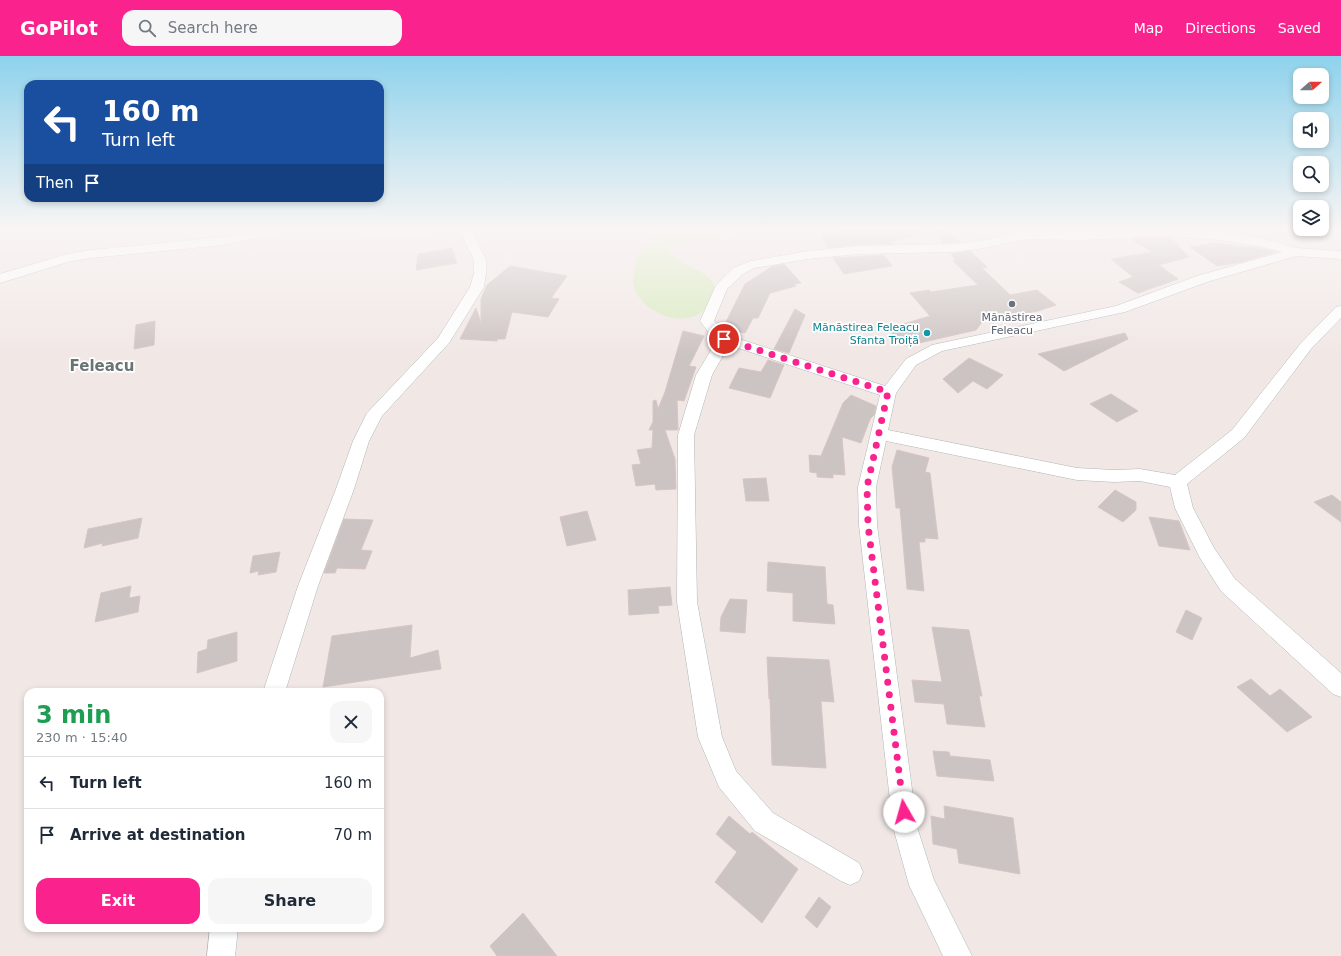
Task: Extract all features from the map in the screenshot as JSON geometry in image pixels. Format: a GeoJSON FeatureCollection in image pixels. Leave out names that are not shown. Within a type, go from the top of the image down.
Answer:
{"type":"FeatureCollection","features":[{"type":"Feature","properties":{"kind":"street"},"geometry":{"type":"LineString","coordinates":[[0,278],[20,271]]}},
{"type":"Feature","properties":{"kind":"street"},"geometry":{"type":"LineString","coordinates":[[275,688],[308,586],[345,489],[361,441],[375,413],[444,340],[477,287],[480,271]]}},
{"type":"Feature","properties":{"kind":"street"},"geometry":{"type":"LineString","coordinates":[[738,271],[721,288],[707,321],[724,339],[888,392]]}},
{"type":"Feature","properties":{"kind":"street"},"geometry":{"type":"LineString","coordinates":[[958,956],[922,885],[905,827],[868,525],[867,487],[880,434],[888,392],[912,362],[938,348],[1120,309],[1202,279],[1230,271]]}},
{"type":"Feature","properties":{"kind":"street"},"geometry":{"type":"LineString","coordinates":[[880,434],[1077,474],[1114,476],[1140,475],[1178,482],[1238,434],[1306,346],[1341,310]]}},
{"type":"Feature","properties":{"kind":"street"},"geometry":{"type":"LineString","coordinates":[[724,339],[704,375],[686,435],[687,602],[710,737],[727,779],[764,822],[850,872]]}},
{"type":"Feature","properties":{"kind":"street"},"geometry":{"type":"LineString","coordinates":[[1178,482],[1184,508],[1207,554],[1228,585],[1341,687]]}},
{"type":"Feature","properties":{"kind":"street"},"geometry":{"type":"LineString","coordinates":[[221,956],[224,932]]}},
{"type":"Feature","properties":{"kind":"green space"},"geometry":{"type":"Polygon","coordinates":[[[635,271],[699,271],[707,276],[712,282],[715,292],[710,302],[702,312],[692,317],[680,319],[668,317],[656,312],[638,295],[633,282],[635,271]]]}},
{"type":"Feature","properties":{"kind":"building"},"geometry":{"type":"Polygon","coordinates":[[[504,271],[538,271],[567,276],[551,298],[559,299],[548,317],[512,312],[505,339],[497,339],[497,341],[460,339],[476,308],[481,323],[481,299],[487,285],[504,271]]]}},
{"type":"Feature","properties":{"kind":"building"},"geometry":{"type":"Polygon","coordinates":[[[765,271],[790,271],[801,283],[794,284],[796,286],[770,293],[758,318],[753,318],[745,333],[723,328],[745,284],[765,271]]]}},
{"type":"Feature","properties":{"kind":"building"},"geometry":{"type":"Polygon","coordinates":[[[842,271],[862,271],[844,274],[842,271]]]}},
{"type":"Feature","properties":{"kind":"building"},"geometry":{"type":"Polygon","coordinates":[[[963,271],[985,271],[1010,295],[1037,290],[1056,305],[1038,311],[983,321],[976,330],[906,346],[887,329],[930,316],[910,293],[929,290],[931,292],[978,285],[963,271]]]}},
{"type":"Feature","properties":{"kind":"building"},"geometry":{"type":"Polygon","coordinates":[[[1126,271],[1167,271],[1178,279],[1138,293],[1119,282],[1133,277],[1126,271]]]}},
{"type":"Feature","properties":{"kind":"building"},"geometry":{"type":"Polygon","coordinates":[[[795,309],[805,315],[789,353],[774,349],[795,309]]]}},
{"type":"Feature","properties":{"kind":"building"},"geometry":{"type":"Polygon","coordinates":[[[155,321],[154,345],[134,349],[136,325],[155,321]]]}},
{"type":"Feature","properties":{"kind":"building"},"geometry":{"type":"Polygon","coordinates":[[[683,331],[704,336],[689,366],[696,367],[684,401],[677,400],[678,430],[665,430],[675,459],[676,489],[656,490],[655,484],[636,486],[632,465],[641,464],[637,450],[652,448],[653,430],[649,430],[653,422],[653,401],[656,400],[658,409],[665,392],[683,331]]]}},
{"type":"Feature","properties":{"kind":"building"},"geometry":{"type":"Polygon","coordinates":[[[1125,333],[1128,339],[1064,371],[1038,354],[1125,333]]]}},
{"type":"Feature","properties":{"kind":"building"},"geometry":{"type":"Polygon","coordinates":[[[969,358],[1003,375],[987,389],[973,381],[958,393],[943,379],[969,358]]]}},
{"type":"Feature","properties":{"kind":"building"},"geometry":{"type":"Polygon","coordinates":[[[768,360],[784,365],[770,398],[729,388],[739,368],[761,372],[768,360]]]}},
{"type":"Feature","properties":{"kind":"building"},"geometry":{"type":"Polygon","coordinates":[[[1111,394],[1138,411],[1117,422],[1090,404],[1111,394]]]}},
{"type":"Feature","properties":{"kind":"building"},"geometry":{"type":"Polygon","coordinates":[[[851,395],[876,406],[874,415],[870,419],[861,443],[842,437],[845,475],[833,474],[833,478],[817,477],[817,473],[810,472],[809,455],[821,456],[843,403],[851,395]]]}},
{"type":"Feature","properties":{"kind":"building"},"geometry":{"type":"Polygon","coordinates":[[[897,450],[929,458],[925,472],[930,473],[938,539],[925,538],[925,542],[919,542],[924,591],[907,589],[900,508],[896,508],[892,467],[897,450]]]}},
{"type":"Feature","properties":{"kind":"building"},"geometry":{"type":"Polygon","coordinates":[[[766,478],[769,501],[746,501],[743,479],[766,478]]]}},
{"type":"Feature","properties":{"kind":"building"},"geometry":{"type":"Polygon","coordinates":[[[1115,490],[1136,502],[1136,510],[1123,522],[1098,507],[1115,490]]]}},
{"type":"Feature","properties":{"kind":"building"},"geometry":{"type":"Polygon","coordinates":[[[1332,495],[1341,502],[1341,522],[1314,502],[1332,495]]]}},
{"type":"Feature","properties":{"kind":"building"},"geometry":{"type":"Polygon","coordinates":[[[587,511],[596,540],[567,546],[560,517],[587,511]]]}},
{"type":"Feature","properties":{"kind":"building"},"geometry":{"type":"Polygon","coordinates":[[[1149,517],[1179,521],[1190,550],[1159,546],[1149,517]]]}},
{"type":"Feature","properties":{"kind":"building"},"geometry":{"type":"Polygon","coordinates":[[[142,518],[138,538],[102,546],[103,543],[84,548],[88,529],[142,518]]]}},
{"type":"Feature","properties":{"kind":"building"},"geometry":{"type":"Polygon","coordinates":[[[344,519],[373,520],[361,550],[372,551],[365,569],[337,568],[335,573],[324,573],[344,519]]]}},
{"type":"Feature","properties":{"kind":"building"},"geometry":{"type":"Polygon","coordinates":[[[280,552],[276,572],[258,575],[259,571],[250,573],[253,556],[280,552]]]}},
{"type":"Feature","properties":{"kind":"building"},"geometry":{"type":"Polygon","coordinates":[[[768,562],[825,567],[827,604],[833,605],[835,624],[793,621],[793,593],[767,591],[768,562]]]}},
{"type":"Feature","properties":{"kind":"building"},"geometry":{"type":"Polygon","coordinates":[[[131,586],[129,598],[140,596],[138,612],[95,622],[101,593],[131,586]]]}},
{"type":"Feature","properties":{"kind":"building"},"geometry":{"type":"Polygon","coordinates":[[[670,587],[672,605],[658,606],[659,613],[629,615],[628,590],[670,587]]]}},
{"type":"Feature","properties":{"kind":"building"},"geometry":{"type":"Polygon","coordinates":[[[730,599],[747,600],[745,633],[720,631],[721,617],[730,599]]]}},
{"type":"Feature","properties":{"kind":"building"},"geometry":{"type":"Polygon","coordinates":[[[1186,610],[1202,618],[1192,640],[1176,632],[1186,610]]]}},
{"type":"Feature","properties":{"kind":"building"},"geometry":{"type":"Polygon","coordinates":[[[412,625],[410,658],[438,650],[441,669],[323,687],[332,636],[412,625]]]}},
{"type":"Feature","properties":{"kind":"building"},"geometry":{"type":"Polygon","coordinates":[[[932,627],[969,630],[982,696],[979,696],[985,727],[947,724],[944,704],[915,702],[912,680],[942,682],[932,627]]]}},
{"type":"Feature","properties":{"kind":"building"},"geometry":{"type":"Polygon","coordinates":[[[237,632],[237,661],[197,673],[198,652],[207,649],[208,640],[237,632]]]}},
{"type":"Feature","properties":{"kind":"building"},"geometry":{"type":"Polygon","coordinates":[[[767,657],[829,660],[834,702],[821,701],[826,768],[772,765],[767,657]]]}},
{"type":"Feature","properties":{"kind":"building"},"geometry":{"type":"Polygon","coordinates":[[[1251,679],[1270,696],[1280,689],[1312,717],[1287,732],[1237,687],[1251,679]]]}},
{"type":"Feature","properties":{"kind":"building"},"geometry":{"type":"Polygon","coordinates":[[[933,751],[949,752],[950,756],[990,760],[994,781],[937,776],[933,751]]]}},
{"type":"Feature","properties":{"kind":"building"},"geometry":{"type":"Polygon","coordinates":[[[944,806],[1013,818],[1020,874],[959,863],[957,849],[933,844],[931,816],[945,819],[944,806]]]}},
{"type":"Feature","properties":{"kind":"building"},"geometry":{"type":"Polygon","coordinates":[[[729,816],[750,834],[752,832],[798,869],[762,923],[715,882],[737,852],[716,834],[729,816]]]}},
{"type":"Feature","properties":{"kind":"building"},"geometry":{"type":"Polygon","coordinates":[[[819,897],[831,907],[817,928],[805,917],[819,897]]]}},
{"type":"Feature","properties":{"kind":"building"},"geometry":{"type":"Polygon","coordinates":[[[523,913],[557,956],[497,956],[490,946],[523,913]]]}},
{"type":"Feature","properties":{"kind":"place","name":"Mănăstirea Feleacu"},"geometry":{"type":"Point","coordinates":[1012,304]}},
{"type":"Feature","properties":{"kind":"place","name":"Mănăstirea Feleacu Sfanta Troiță"},"geometry":{"type":"Point","coordinates":[927,333]}},
{"type":"Feature","properties":{"kind":"district","name":"Feleacu"},"geometry":{"type":"Point","coordinates":[102,366]}},
{"type":"Feature","properties":{"kind":"route"},"geometry":{"type":"LineString","coordinates":[[724,339],[888,392],[880,434],[867,487],[868,525],[904,812]]}}]}
